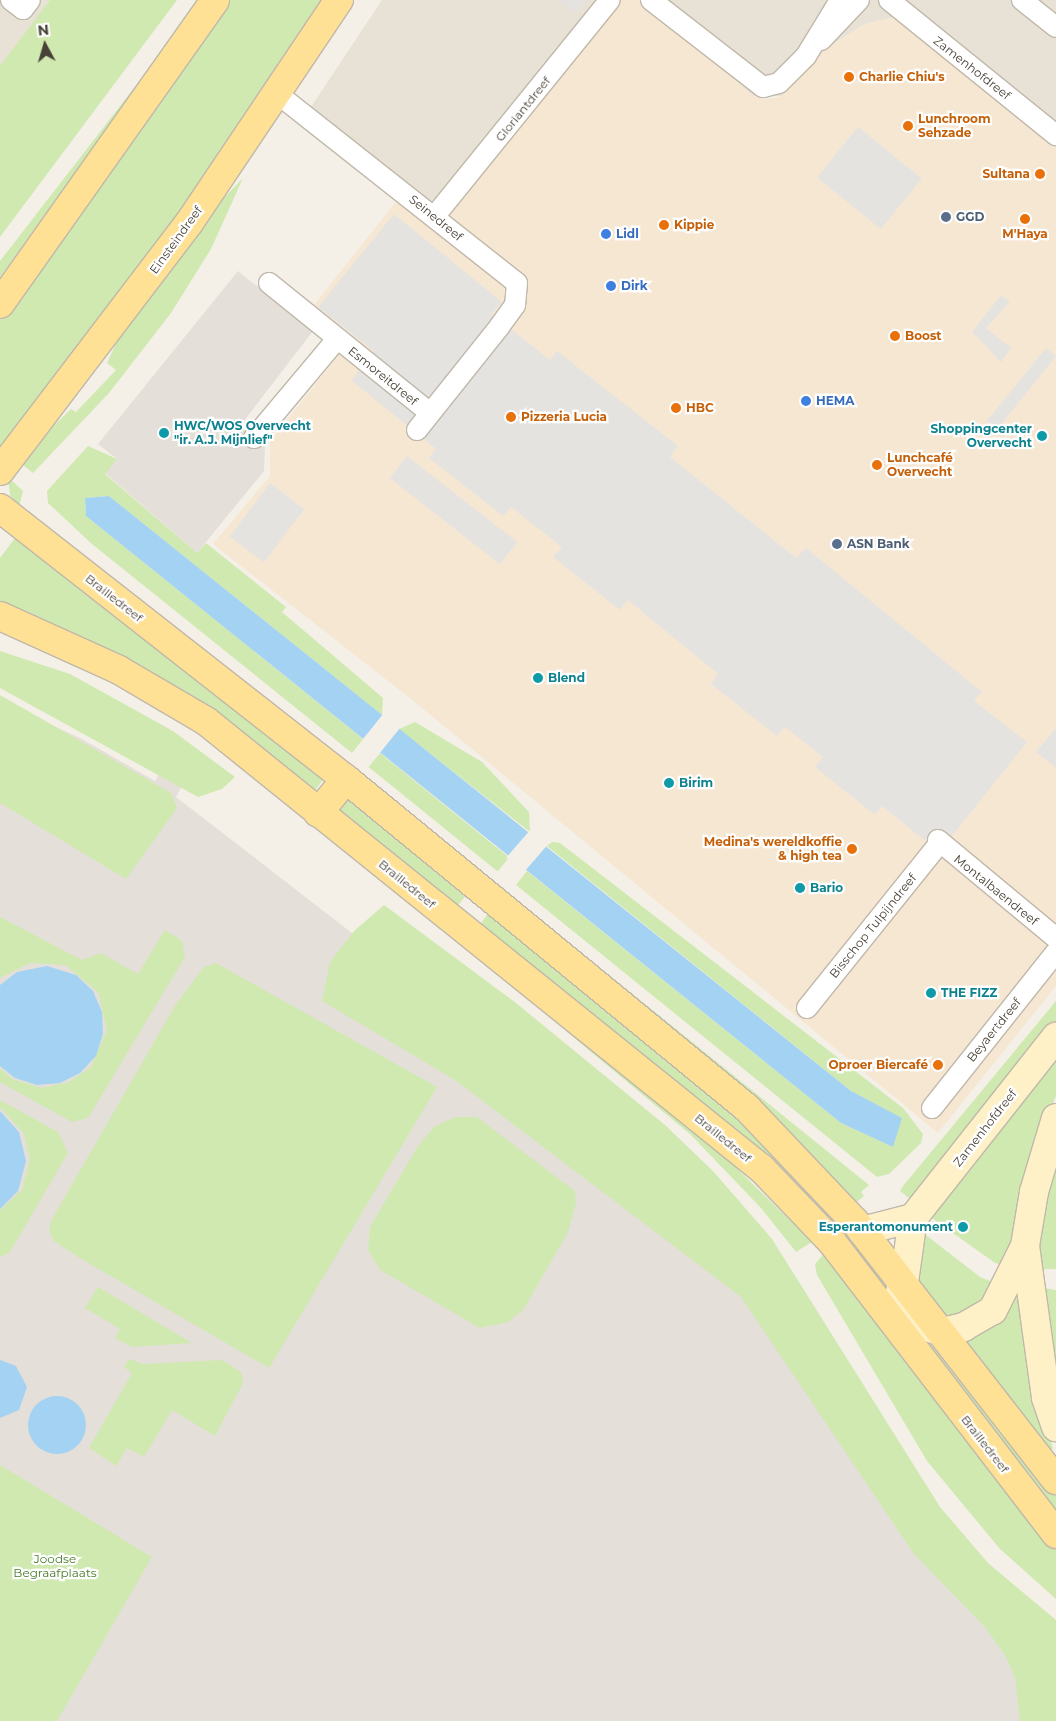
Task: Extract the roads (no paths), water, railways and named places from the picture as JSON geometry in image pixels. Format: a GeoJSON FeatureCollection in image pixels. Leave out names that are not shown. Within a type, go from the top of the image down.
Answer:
{"type":"FeatureCollection","features":[{"type":"Feature","properties":{"kind":"main road"},"geometry":{"type":"LineString","coordinates":[[0,304],[215,0]]}},
{"type":"Feature","properties":{"kind":"main road","name":"Einsteindreef"},"geometry":{"type":"LineString","coordinates":[[0,471],[87,361],[280,95],[340,0]]}},
{"type":"Feature","properties":{"kind":"main road","name":"Brailledreef"},"geometry":{"type":"LineString","coordinates":[[0,508],[346,779],[747,1108],[862,1231],[943,1332],[1056,1480]]}},
{"type":"Feature","properties":{"kind":"main road","name":"Brailledreef"},"geometry":{"type":"LineString","coordinates":[[0,616],[159,692],[206,721],[762,1169],[832,1242],[891,1316],[1056,1534]]}},
{"type":"Feature","properties":{"kind":"main road"},"geometry":{"type":"LineString","coordinates":[[318,813],[346,779]]}},
{"type":"Feature","properties":{"kind":"street"},"geometry":{"type":"LineString","coordinates":[[11,0],[23,9],[30,0]]}},
{"type":"Feature","properties":{"kind":"street","name":"Gloriantdreef"},"geometry":{"type":"LineString","coordinates":[[434,217],[610,0]]}},
{"type":"Feature","properties":{"kind":"street"},"geometry":{"type":"LineString","coordinates":[[651,0],[756,85],[779,83],[812,48],[842,23],[859,0]]}},
{"type":"Feature","properties":{"kind":"street"},"geometry":{"type":"LineString","coordinates":[[812,48],[840,0]]}},
{"type":"Feature","properties":{"kind":"street","name":"Zamenhofdreef"},"geometry":{"type":"LineString","coordinates":[[889,0],[1056,135]]}},
{"type":"Feature","properties":{"kind":"street"},"geometry":{"type":"LineString","coordinates":[[1022,0],[1056,27]]}},
{"type":"Feature","properties":{"kind":"street","name":"Seinedreef"},"geometry":{"type":"LineString","coordinates":[[280,95],[517,283],[515,305],[471,364]]}},
{"type":"Feature","properties":{"kind":"street","name":"Esmoreitdreef"},"geometry":{"type":"LineString","coordinates":[[268,283],[430,413]]}},
{"type":"Feature","properties":{"kind":"street","name":"Esmoreitdreef"},"geometry":{"type":"LineString","coordinates":[[254,438],[337,338]]}},
{"type":"Feature","properties":{"kind":"street","name":"Esmoreitdreef"},"geometry":{"type":"LineString","coordinates":[[416,430],[471,364]]}},
{"type":"Feature","properties":{"kind":"street","name":"Montalbaendreef"},"geometry":{"type":"LineString","coordinates":[[939,842],[1056,938]]}},
{"type":"Feature","properties":{"kind":"street","name":"Bisschop Tulpijndreef"},"geometry":{"type":"LineString","coordinates":[[807,1008],[939,842]]}},
{"type":"Feature","properties":{"kind":"street","name":"Beyaertdreef"},"geometry":{"type":"LineString","coordinates":[[932,1108],[1056,952]]}},
{"type":"Feature","properties":{"kind":"street","name":"Zamenhofdreef"},"geometry":{"type":"LineString","coordinates":[[913,1218],[1056,1037]]}},
{"type":"Feature","properties":{"kind":"street"},"geometry":{"type":"LineString","coordinates":[[862,1231],[913,1218],[904,1282],[891,1316],[943,1332],[964,1327],[993,1310],[1025,1246],[1034,1192],[1056,1118]]}},
{"type":"Feature","properties":{"kind":"street"},"geometry":{"type":"LineString","coordinates":[[1025,1246],[1046,1398],[1056,1427]]}},
{"type":"Feature","properties":{"kind":"water"},"geometry":{"type":"Polygon","coordinates":[[[109,496],[851,1091],[902,1118],[893,1147],[841,1123],[86,516],[85,498],[109,496]]]}},
{"type":"Feature","properties":{"kind":"water"},"geometry":{"type":"Polygon","coordinates":[[[47,966],[76,975],[93,991],[102,1012],[103,1034],[96,1056],[80,1073],[60,1083],[37,1085],[15,1078],[0,1066],[0,985],[17,972],[47,966]]]}},
{"type":"Feature","properties":{"kind":"water"},"geometry":{"type":"Polygon","coordinates":[[[0,1111],[19,1132],[26,1161],[18,1191],[0,1209],[0,1111]]]}},
{"type":"Feature","properties":{"kind":"water"},"geometry":{"type":"Polygon","coordinates":[[[0,1360],[16,1366],[27,1387],[19,1410],[0,1418],[0,1360]]]}},
{"type":"Feature","properties":{"kind":"water"},"geometry":{"type":"Polygon","coordinates":[[[51,1396],[63,1396],[78,1404],[86,1419],[86,1431],[78,1446],[63,1454],[51,1454],[36,1446],[28,1431],[28,1419],[36,1404],[51,1396]]]}},
{"type":"Feature","properties":{"kind":"place","name":"Charlie Chiu's"},"geometry":{"type":"Point","coordinates":[849,77]}},
{"type":"Feature","properties":{"kind":"place","name":"Lunchroom Sehzade"},"geometry":{"type":"Point","coordinates":[908,126]}},
{"type":"Feature","properties":{"kind":"place","name":"Sultana"},"geometry":{"type":"Point","coordinates":[1040,174]}},
{"type":"Feature","properties":{"kind":"place","name":"GGD"},"geometry":{"type":"Point","coordinates":[946,217]}},
{"type":"Feature","properties":{"kind":"place","name":"M'Haya"},"geometry":{"type":"Point","coordinates":[1025,219]}},
{"type":"Feature","properties":{"kind":"place","name":"Kippie"},"geometry":{"type":"Point","coordinates":[664,225]}},
{"type":"Feature","properties":{"kind":"place","name":"Lidl"},"geometry":{"type":"Point","coordinates":[606,234]}},
{"type":"Feature","properties":{"kind":"place","name":"Dirk"},"geometry":{"type":"Point","coordinates":[611,286]}},
{"type":"Feature","properties":{"kind":"place","name":"Boost"},"geometry":{"type":"Point","coordinates":[895,336]}},
{"type":"Feature","properties":{"kind":"place","name":"HEMA"},"geometry":{"type":"Point","coordinates":[806,401]}},
{"type":"Feature","properties":{"kind":"place","name":"HBC"},"geometry":{"type":"Point","coordinates":[676,408]}},
{"type":"Feature","properties":{"kind":"place","name":"Pizzeria Lucia"},"geometry":{"type":"Point","coordinates":[511,417]}},
{"type":"Feature","properties":{"kind":"place","name":"HWC/WOS Overvecht \"ir. A.J. Mijnlief\""},"geometry":{"type":"Point","coordinates":[164,433]}},
{"type":"Feature","properties":{"kind":"place","name":"Shoppingcenter Overvecht"},"geometry":{"type":"Point","coordinates":[1042,436]}},
{"type":"Feature","properties":{"kind":"place","name":"Lunchcafé Overvecht"},"geometry":{"type":"Point","coordinates":[877,465]}},
{"type":"Feature","properties":{"kind":"place","name":"ASN Bank"},"geometry":{"type":"Point","coordinates":[837,544]}},
{"type":"Feature","properties":{"kind":"place","name":"Blend"},"geometry":{"type":"Point","coordinates":[538,678]}},
{"type":"Feature","properties":{"kind":"place","name":"Birim"},"geometry":{"type":"Point","coordinates":[669,783]}},
{"type":"Feature","properties":{"kind":"place","name":"Medina's wereldkoffie & high tea"},"geometry":{"type":"Point","coordinates":[852,849]}},
{"type":"Feature","properties":{"kind":"place","name":"Bario"},"geometry":{"type":"Point","coordinates":[800,888]}},
{"type":"Feature","properties":{"kind":"place","name":"THE FIZZ"},"geometry":{"type":"Point","coordinates":[931,993]}},
{"type":"Feature","properties":{"kind":"place","name":"Oproer Biercafé"},"geometry":{"type":"Point","coordinates":[938,1065]}},
{"type":"Feature","properties":{"kind":"place","name":"Esperantomonument"},"geometry":{"type":"Point","coordinates":[963,1227]}},
{"type":"Feature","properties":{"kind":"park label","name":"Joodse Begraafplaats"},"geometry":{"type":"Point","coordinates":[55,1566]}}]}
